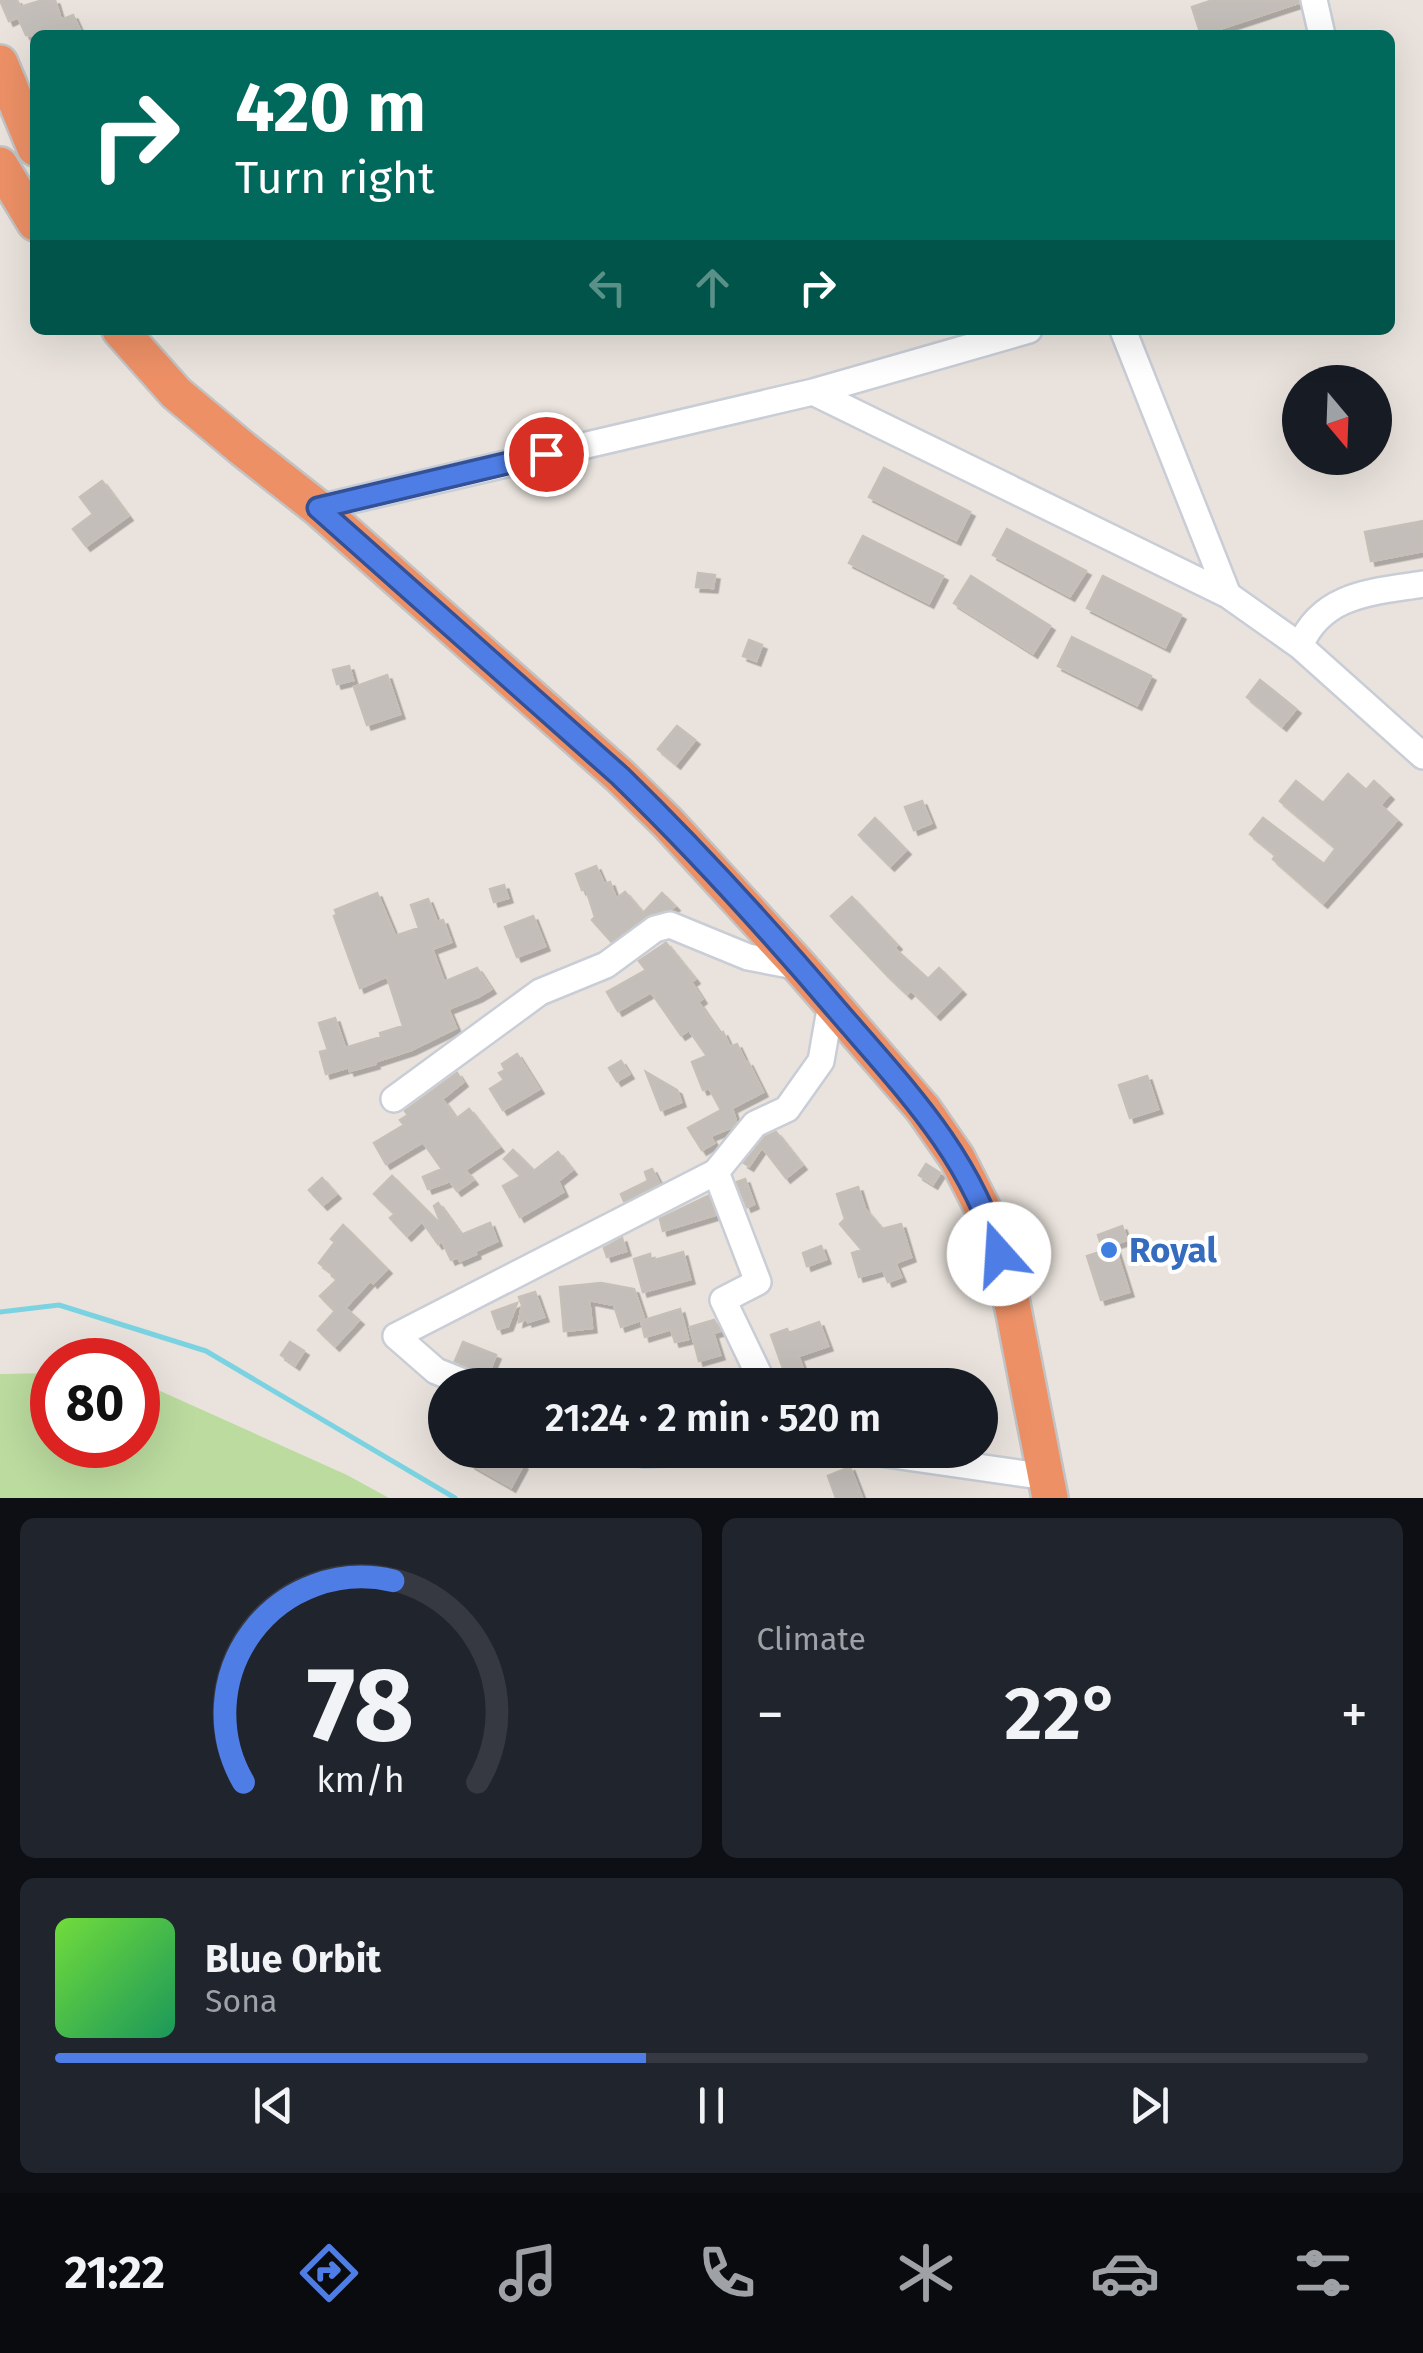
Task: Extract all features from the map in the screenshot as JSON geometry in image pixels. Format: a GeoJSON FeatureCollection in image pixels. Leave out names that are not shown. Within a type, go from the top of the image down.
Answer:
{"type":"FeatureCollection","features":[{"type":"Feature","properties":{"kind":"highway"},"geometry":{"type":"LineString","coordinates":[[0,63],[30,136]]}},
{"type":"Feature","properties":{"kind":"highway"},"geometry":{"type":"LineString","coordinates":[[0,165],[30,215]]}},
{"type":"Feature","properties":{"kind":"highway"},"geometry":{"type":"LineString","coordinates":[[124,335],[176,393],[318,508],[620,776],[800,967],[940,1132],[990,1221],[1009,1288],[1049,1487]]}},
{"type":"Feature","properties":{"kind":"street"},"geometry":{"type":"LineString","coordinates":[[1314,0],[1321,30]]}},
{"type":"Feature","properties":{"kind":"street"},"geometry":{"type":"LineString","coordinates":[[318,508],[813,392],[1012,335]]}},
{"type":"Feature","properties":{"kind":"street"},"geometry":{"type":"LineString","coordinates":[[1124,335],[1228,594]]}},
{"type":"Feature","properties":{"kind":"street"},"geometry":{"type":"LineString","coordinates":[[813,392],[1228,594],[1300,646],[1423,756]]}},
{"type":"Feature","properties":{"kind":"street"},"geometry":{"type":"LineString","coordinates":[[1300,646],[1306,631],[1330,608],[1363,594],[1423,584]]}},
{"type":"Feature","properties":{"kind":"street"},"geometry":{"type":"LineString","coordinates":[[394,1098],[540,992],[606,965],[656,929],[670,925],[748,957],[800,967]]}},
{"type":"Feature","properties":{"kind":"street"},"geometry":{"type":"LineString","coordinates":[[433,1368],[396,1336],[716,1172],[754,1124],[787,1108],[821,1060],[832,1004]]}},
{"type":"Feature","properties":{"kind":"street"},"geometry":{"type":"LineString","coordinates":[[716,1172],[758,1282],[723,1300],[756,1368]]}},
{"type":"Feature","properties":{"kind":"street"},"geometry":{"type":"LineString","coordinates":[[951,1468],[1049,1487]]}},
{"type":"Feature","properties":{"kind":"green space"},"geometry":{"type":"Polygon","coordinates":[[[30,1373],[30,1468],[160,1468],[160,1391],[347,1475],[389,1498],[0,1498],[0,1374],[30,1373]]]}},
{"type":"Feature","properties":{"kind":"building"},"geometry":{"type":"Polygon","coordinates":[[[0,0],[17,0],[20,7],[55,0],[61,20],[73,15],[80,30],[30,30],[30,35],[26,35],[18,17],[9,21],[0,0]]]}},
{"type":"Feature","properties":{"kind":"building"},"geometry":{"type":"Polygon","coordinates":[[[1213,0],[1298,0],[1216,30],[1199,30],[1192,7],[1213,0]]]}},
{"type":"Feature","properties":{"kind":"building"},"geometry":{"type":"Polygon","coordinates":[[[884,468],[970,512],[956,540],[869,497],[884,468]]]}},
{"type":"Feature","properties":{"kind":"building"},"geometry":{"type":"Polygon","coordinates":[[[102,481],[128,516],[86,546],[73,529],[93,514],[80,497],[102,481]]]}},
{"type":"Feature","properties":{"kind":"building"},"geometry":{"type":"Polygon","coordinates":[[[1423,521],[1423,551],[1371,561],[1365,532],[1423,521]]]}},
{"type":"Feature","properties":{"kind":"building"},"geometry":{"type":"Polygon","coordinates":[[[1007,529],[1086,571],[1070,596],[993,555],[1007,529]]]}},
{"type":"Feature","properties":{"kind":"building"},"geometry":{"type":"Polygon","coordinates":[[[863,536],[943,576],[929,603],[849,563],[863,536]]]}},
{"type":"Feature","properties":{"kind":"building"},"geometry":{"type":"Polygon","coordinates":[[[698,573],[715,575],[713,588],[696,587],[698,573]]]}},
{"type":"Feature","properties":{"kind":"building"},"geometry":{"type":"Polygon","coordinates":[[[971,576],[1050,626],[1033,653],[954,603],[971,576]]]}},
{"type":"Feature","properties":{"kind":"building"},"geometry":{"type":"Polygon","coordinates":[[[1103,576],[1181,615],[1165,647],[1087,608],[1103,576]]]}},
{"type":"Feature","properties":{"kind":"building"},"geometry":{"type":"Polygon","coordinates":[[[1072,637],[1151,676],[1137,705],[1058,666],[1072,637]]]}},
{"type":"Feature","properties":{"kind":"building"},"geometry":{"type":"Polygon","coordinates":[[[749,640],[762,645],[756,661],[743,656],[749,640]]]}},
{"type":"Feature","properties":{"kind":"building"},"geometry":{"type":"Polygon","coordinates":[[[349,666],[353,680],[337,684],[333,670],[349,666]]]}},
{"type":"Feature","properties":{"kind":"building"},"geometry":{"type":"Polygon","coordinates":[[[387,675],[400,714],[367,725],[354,687],[387,675]]]}},
{"type":"Feature","properties":{"kind":"building"},"geometry":{"type":"Polygon","coordinates":[[[1260,680],[1296,709],[1282,726],[1247,697],[1260,680]]]}},
{"type":"Feature","properties":{"kind":"building"},"geometry":{"type":"Polygon","coordinates":[[[677,726],[695,740],[676,764],[658,749],[677,726]]]}},
{"type":"Feature","properties":{"kind":"building"},"geometry":{"type":"Polygon","coordinates":[[[1348,774],[1366,790],[1374,781],[1389,795],[1380,805],[1397,820],[1323,903],[1250,834],[1263,818],[1324,864],[1336,848],[1280,801],[1296,781],[1323,803],[1348,774]]]}},
{"type":"Feature","properties":{"kind":"building"},"geometry":{"type":"Polygon","coordinates":[[[922,801],[931,823],[914,830],[905,807],[922,801]]]}},
{"type":"Feature","properties":{"kind":"building"},"geometry":{"type":"Polygon","coordinates":[[[875,818],[906,850],[890,866],[859,835],[875,818]]]}},
{"type":"Feature","properties":{"kind":"building"},"geometry":{"type":"Polygon","coordinates":[[[596,866],[604,884],[610,882],[616,899],[625,892],[643,913],[662,893],[675,906],[646,916],[611,941],[592,920],[595,917],[586,889],[582,890],[576,874],[596,866]]]}},
{"type":"Feature","properties":{"kind":"building"},"geometry":{"type":"Polygon","coordinates":[[[504,885],[508,898],[494,902],[490,889],[504,885]]]}},
{"type":"Feature","properties":{"kind":"building"},"geometry":{"type":"Polygon","coordinates":[[[377,893],[395,936],[419,928],[411,905],[428,899],[437,922],[443,920],[451,942],[432,949],[444,982],[477,968],[491,989],[448,1009],[456,1028],[375,1064],[326,1074],[320,1052],[328,1050],[319,1023],[335,1018],[345,1048],[403,1026],[387,976],[360,988],[334,916],[335,910],[377,893]]]}},
{"type":"Feature","properties":{"kind":"building"},"geometry":{"type":"Polygon","coordinates":[[[852,897],[897,945],[894,948],[928,979],[939,968],[961,990],[936,1015],[911,990],[907,994],[831,916],[852,897]]]}},
{"type":"Feature","properties":{"kind":"building"},"geometry":{"type":"Polygon","coordinates":[[[533,916],[545,946],[517,957],[505,927],[533,916]]]}},
{"type":"Feature","properties":{"kind":"building"},"geometry":{"type":"Polygon","coordinates":[[[666,943],[695,979],[691,982],[702,999],[698,1002],[730,1047],[737,1044],[763,1092],[732,1108],[736,1122],[710,1136],[714,1143],[702,1150],[688,1128],[721,1110],[709,1088],[703,1090],[692,1062],[707,1056],[689,1030],[681,1035],[651,992],[618,1011],[607,992],[646,970],[639,961],[666,943]]]}},
{"type":"Feature","properties":{"kind":"building"},"geometry":{"type":"Polygon","coordinates":[[[517,1054],[539,1089],[503,1110],[490,1089],[504,1080],[499,1073],[505,1070],[502,1064],[517,1054]]]}},
{"type":"Feature","properties":{"kind":"building"},"geometry":{"type":"Polygon","coordinates":[[[621,1061],[629,1074],[617,1081],[609,1068],[621,1061]]]}},
{"type":"Feature","properties":{"kind":"building"},"geometry":{"type":"Polygon","coordinates":[[[646,1072],[677,1090],[681,1102],[661,1110],[646,1072]]]}},
{"type":"Feature","properties":{"kind":"building"},"geometry":{"type":"Polygon","coordinates":[[[457,1073],[463,1082],[442,1099],[456,1119],[469,1109],[499,1147],[465,1170],[473,1180],[457,1191],[450,1181],[428,1189],[423,1177],[442,1169],[423,1142],[386,1164],[374,1143],[404,1125],[400,1120],[408,1115],[405,1111],[457,1073]]]}},
{"type":"Feature","properties":{"kind":"building"},"geometry":{"type":"Polygon","coordinates":[[[1147,1076],[1158,1109],[1130,1118],[1119,1085],[1147,1076]]]}},
{"type":"Feature","properties":{"kind":"building"},"geometry":{"type":"Polygon","coordinates":[[[776,1132],[802,1165],[786,1178],[762,1147],[749,1166],[744,1163],[765,1137],[776,1132]]]}},
{"type":"Feature","properties":{"kind":"building"},"geometry":{"type":"Polygon","coordinates":[[[513,1150],[534,1171],[558,1152],[572,1170],[558,1181],[563,1192],[520,1217],[503,1186],[521,1176],[504,1159],[513,1150]]]}},
{"type":"Feature","properties":{"kind":"building"},"geometry":{"type":"Polygon","coordinates":[[[926,1164],[940,1173],[933,1184],[919,1175],[926,1164]]]}},
{"type":"Feature","properties":{"kind":"building"},"geometry":{"type":"Polygon","coordinates":[[[652,1169],[659,1183],[624,1201],[621,1194],[648,1181],[645,1172],[652,1169]]]}},
{"type":"Feature","properties":{"kind":"building"},"geometry":{"type":"Polygon","coordinates":[[[392,1176],[442,1226],[434,1206],[438,1203],[461,1235],[490,1223],[497,1241],[460,1261],[458,1257],[451,1260],[442,1241],[438,1244],[422,1221],[407,1236],[390,1218],[395,1214],[374,1194],[392,1176]]]}},
{"type":"Feature","properties":{"kind":"building"},"geometry":{"type":"Polygon","coordinates":[[[322,1178],[336,1194],[323,1205],[309,1190],[322,1178]]]}},
{"type":"Feature","properties":{"kind":"building"},"geometry":{"type":"Polygon","coordinates":[[[745,1179],[754,1204],[747,1207],[737,1182],[745,1179]]]}},
{"type":"Feature","properties":{"kind":"building"},"geometry":{"type":"Polygon","coordinates":[[[858,1187],[865,1209],[882,1229],[901,1224],[911,1257],[895,1263],[901,1277],[888,1282],[883,1270],[859,1277],[852,1253],[862,1250],[840,1224],[845,1219],[837,1194],[858,1187]]]}},
{"type":"Feature","properties":{"kind":"building"},"geometry":{"type":"Polygon","coordinates":[[[708,1196],[715,1215],[663,1231],[660,1219],[708,1196]]]}},
{"type":"Feature","properties":{"kind":"building"},"geometry":{"type":"Polygon","coordinates":[[[343,1225],[387,1269],[345,1308],[359,1320],[335,1346],[318,1330],[335,1311],[320,1296],[337,1280],[319,1263],[343,1225]]]}},
{"type":"Feature","properties":{"kind":"building"},"geometry":{"type":"Polygon","coordinates":[[[1122,1226],[1127,1240],[1114,1244],[1129,1292],[1101,1300],[1087,1256],[1103,1251],[1098,1235],[1122,1226]]]}},
{"type":"Feature","properties":{"kind":"building"},"geometry":{"type":"Polygon","coordinates":[[[622,1238],[626,1251],[607,1257],[604,1248],[622,1238]]]}},
{"type":"Feature","properties":{"kind":"building"},"geometry":{"type":"Polygon","coordinates":[[[821,1246],[826,1259],[807,1266],[803,1253],[821,1246]]]}},
{"type":"Feature","properties":{"kind":"building"},"geometry":{"type":"Polygon","coordinates":[[[683,1252],[690,1279],[643,1292],[634,1259],[650,1254],[651,1261],[683,1252]]]}},
{"type":"Feature","properties":{"kind":"building"},"geometry":{"type":"Polygon","coordinates":[[[601,1283],[634,1289],[644,1319],[621,1327],[614,1305],[589,1300],[592,1328],[564,1331],[560,1287],[601,1283]]]}},
{"type":"Feature","properties":{"kind":"building"},"geometry":{"type":"Polygon","coordinates":[[[535,1292],[544,1317],[519,1322],[519,1297],[535,1292]]]}},
{"type":"Feature","properties":{"kind":"building"},"geometry":{"type":"Polygon","coordinates":[[[517,1303],[508,1326],[498,1329],[492,1312],[517,1303]]]}},
{"type":"Feature","properties":{"kind":"building"},"geometry":{"type":"Polygon","coordinates":[[[680,1309],[688,1339],[675,1342],[671,1329],[645,1337],[641,1321],[680,1309]]]}},
{"type":"Feature","properties":{"kind":"building"},"geometry":{"type":"Polygon","coordinates":[[[714,1320],[720,1331],[713,1333],[720,1355],[699,1361],[690,1327],[714,1320]]]}},
{"type":"Feature","properties":{"kind":"building"},"geometry":{"type":"Polygon","coordinates":[[[819,1322],[828,1346],[798,1356],[803,1368],[783,1368],[771,1335],[787,1329],[789,1333],[819,1322]]]}},
{"type":"Feature","properties":{"kind":"building"},"geometry":{"type":"Polygon","coordinates":[[[290,1342],[304,1351],[295,1365],[281,1355],[290,1342]]]}},
{"type":"Feature","properties":{"kind":"building"},"geometry":{"type":"Polygon","coordinates":[[[463,1342],[496,1355],[491,1368],[473,1368],[455,1361],[463,1342]]]}},
{"type":"Feature","properties":{"kind":"building"},"geometry":{"type":"Polygon","coordinates":[[[478,1468],[521,1468],[511,1487],[478,1468]]]}},
{"type":"Feature","properties":{"kind":"building"},"geometry":{"type":"Polygon","coordinates":[[[850,1468],[862,1498],[836,1498],[828,1476],[850,1468]]]}},
{"type":"Feature","properties":{"kind":"waterway"},"geometry":{"type":"LineString","coordinates":[[0,1312],[59,1305],[206,1351],[455,1498]]}},
{"type":"Feature","properties":{"kind":"place","name":"Royal"},"geometry":{"type":"Point","coordinates":[1109,1250]}},
{"type":"Feature","properties":{"kind":"route"},"geometry":{"type":"LineString","coordinates":[[546,454],[318,508],[620,776],[800,967],[940,1132],[976,1191],[999,1254]]}}]}
